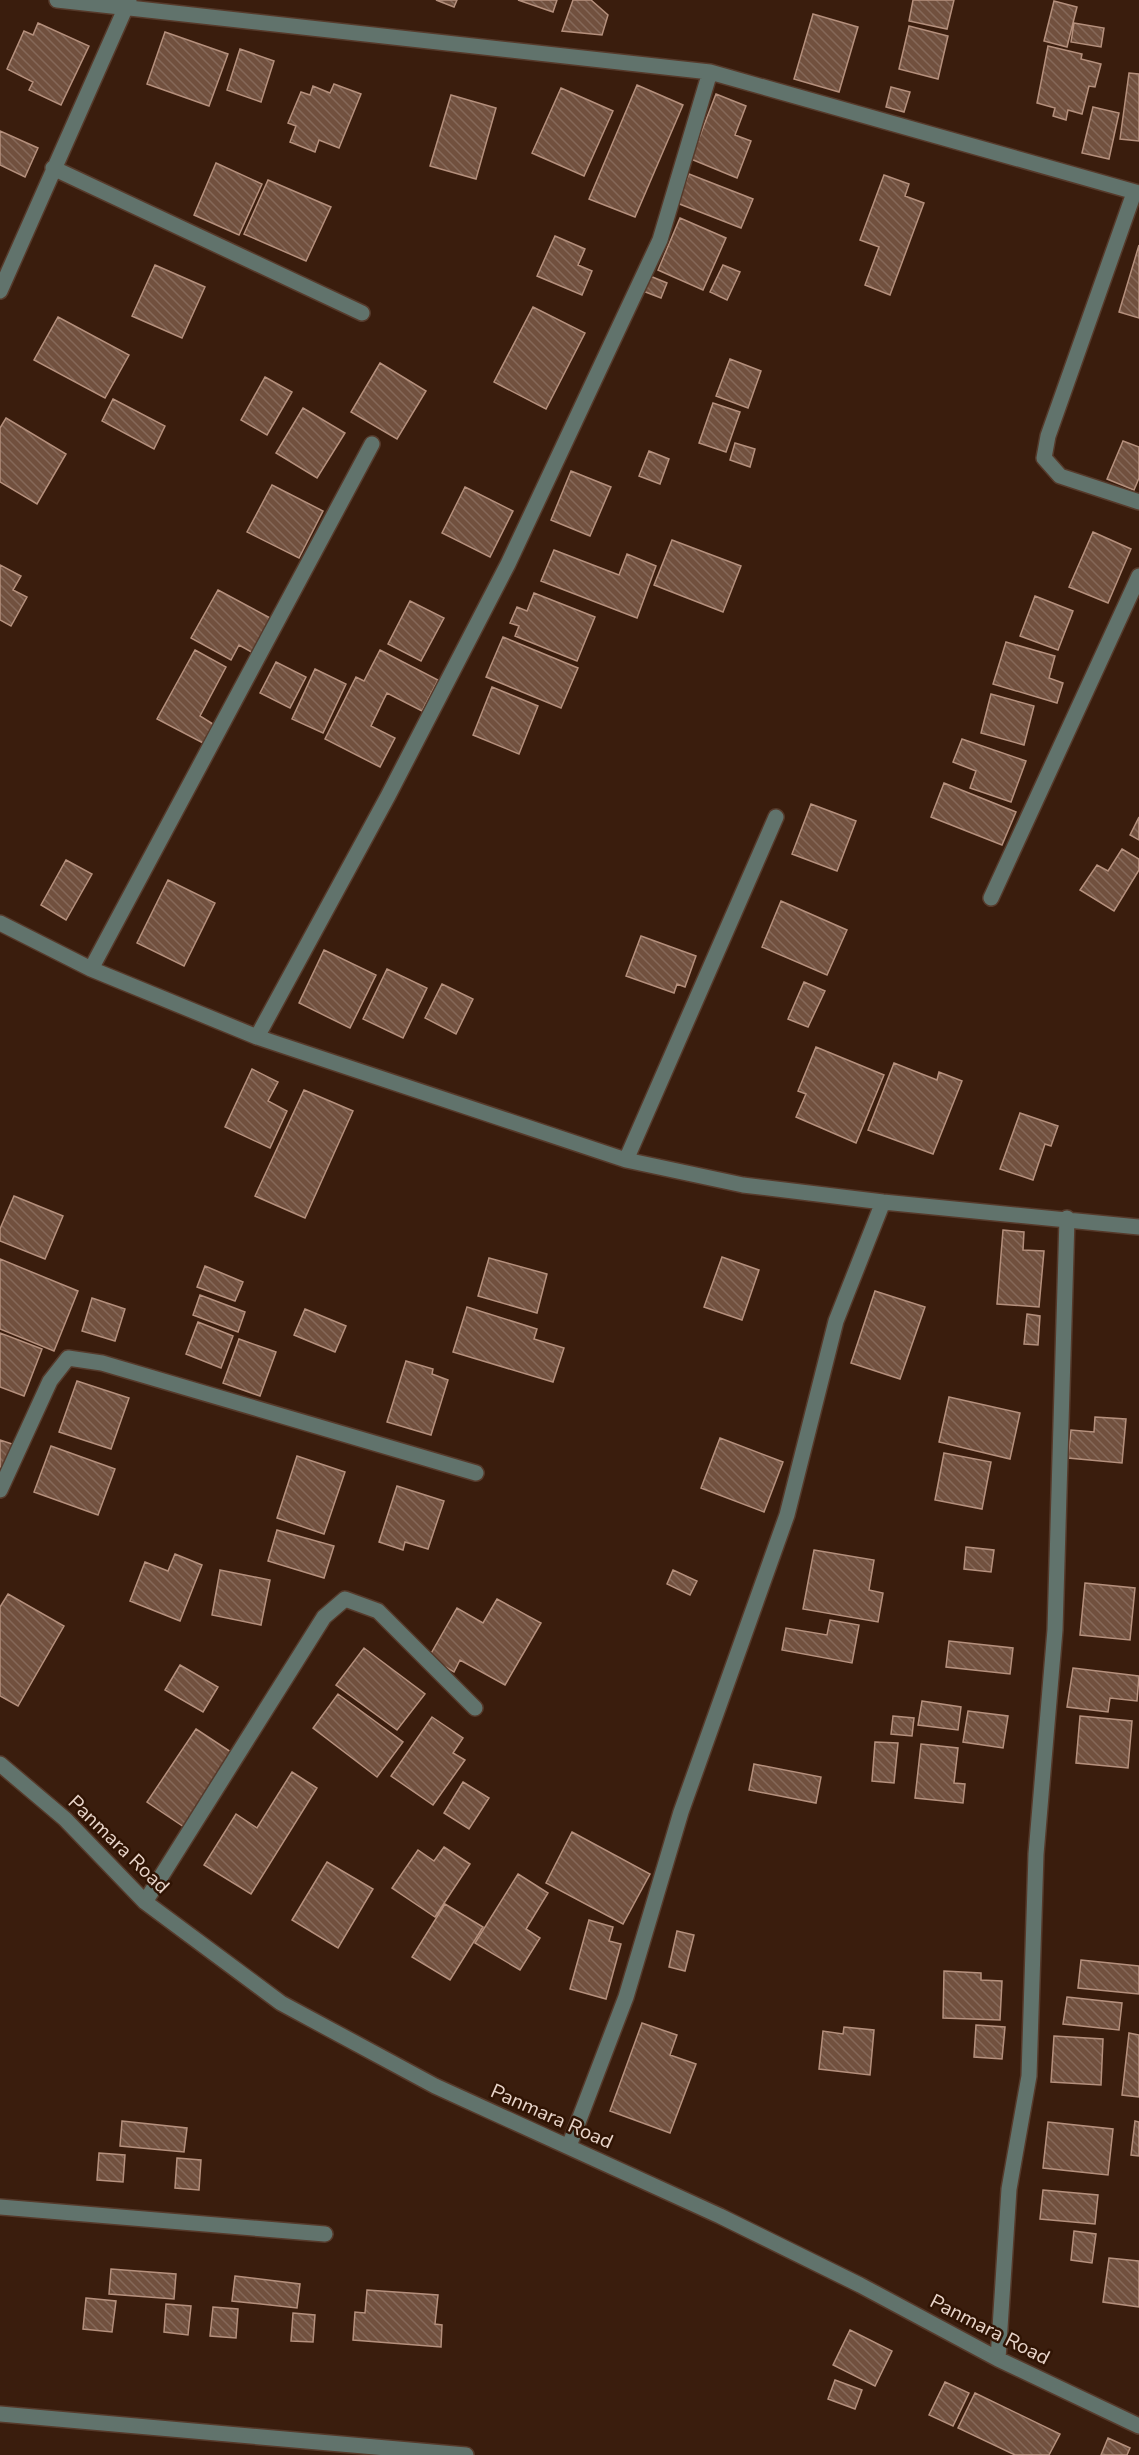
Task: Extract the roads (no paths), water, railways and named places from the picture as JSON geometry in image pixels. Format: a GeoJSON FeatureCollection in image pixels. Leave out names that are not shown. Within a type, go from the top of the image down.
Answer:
{"type":"FeatureCollection","features":[{"type":"Feature","properties":{"kind":"street"},"geometry":{"type":"LineString","coordinates":[[57,0],[127,3],[710,72],[1136,193],[1048,436],[1044,458],[1060,476],[1139,502]]}},
{"type":"Feature","properties":{"kind":"street"},"geometry":{"type":"LineString","coordinates":[[0,291],[127,3]]}},
{"type":"Feature","properties":{"kind":"street"},"geometry":{"type":"LineString","coordinates":[[257,1037],[388,796],[508,564],[625,316],[660,240],[710,72]]}},
{"type":"Feature","properties":{"kind":"street"},"geometry":{"type":"LineString","coordinates":[[53,168],[362,313]]}},
{"type":"Feature","properties":{"kind":"street"},"geometry":{"type":"LineString","coordinates":[[91,969],[372,444]]}},
{"type":"Feature","properties":{"kind":"street"},"geometry":{"type":"LineString","coordinates":[[992,898],[1139,576]]}},
{"type":"Feature","properties":{"kind":"street"},"geometry":{"type":"LineString","coordinates":[[626,1160],[776,817]]}},
{"type":"Feature","properties":{"kind":"street"},"geometry":{"type":"LineString","coordinates":[[0,923],[91,969],[257,1037],[626,1160],[743,1185],[883,1202],[1067,1218],[1139,1227]]}},
{"type":"Feature","properties":{"kind":"street"},"geometry":{"type":"LineString","coordinates":[[569,2146],[626,1997],[681,1812],[787,1515],[836,1321],[883,1202]]}},
{"type":"Feature","properties":{"kind":"street"},"geometry":{"type":"LineString","coordinates":[[998,2359],[1009,2189],[1029,2076],[1036,1854],[1055,1630],[1067,1218]]}},
{"type":"Feature","properties":{"kind":"street"},"geometry":{"type":"LineString","coordinates":[[0,1490],[50,1381],[68,1358],[102,1363],[476,1473]]}},
{"type":"Feature","properties":{"kind":"street"},"geometry":{"type":"LineString","coordinates":[[145,1902],[324,1617],[345,1599],[378,1611],[475,1708]]}},
{"type":"Feature","properties":{"kind":"street","name":"Panmara Road"},"geometry":{"type":"LineString","coordinates":[[0,1764],[65,1819],[145,1902],[281,2003],[435,2086],[569,2146],[860,2285],[998,2359],[1138,2423]]}},
{"type":"Feature","properties":{"kind":"street"},"geometry":{"type":"LineString","coordinates":[[0,2207],[325,2234]]}},
{"type":"Feature","properties":{"kind":"street"},"geometry":{"type":"LineString","coordinates":[[0,2414],[466,2455]]}}]}
